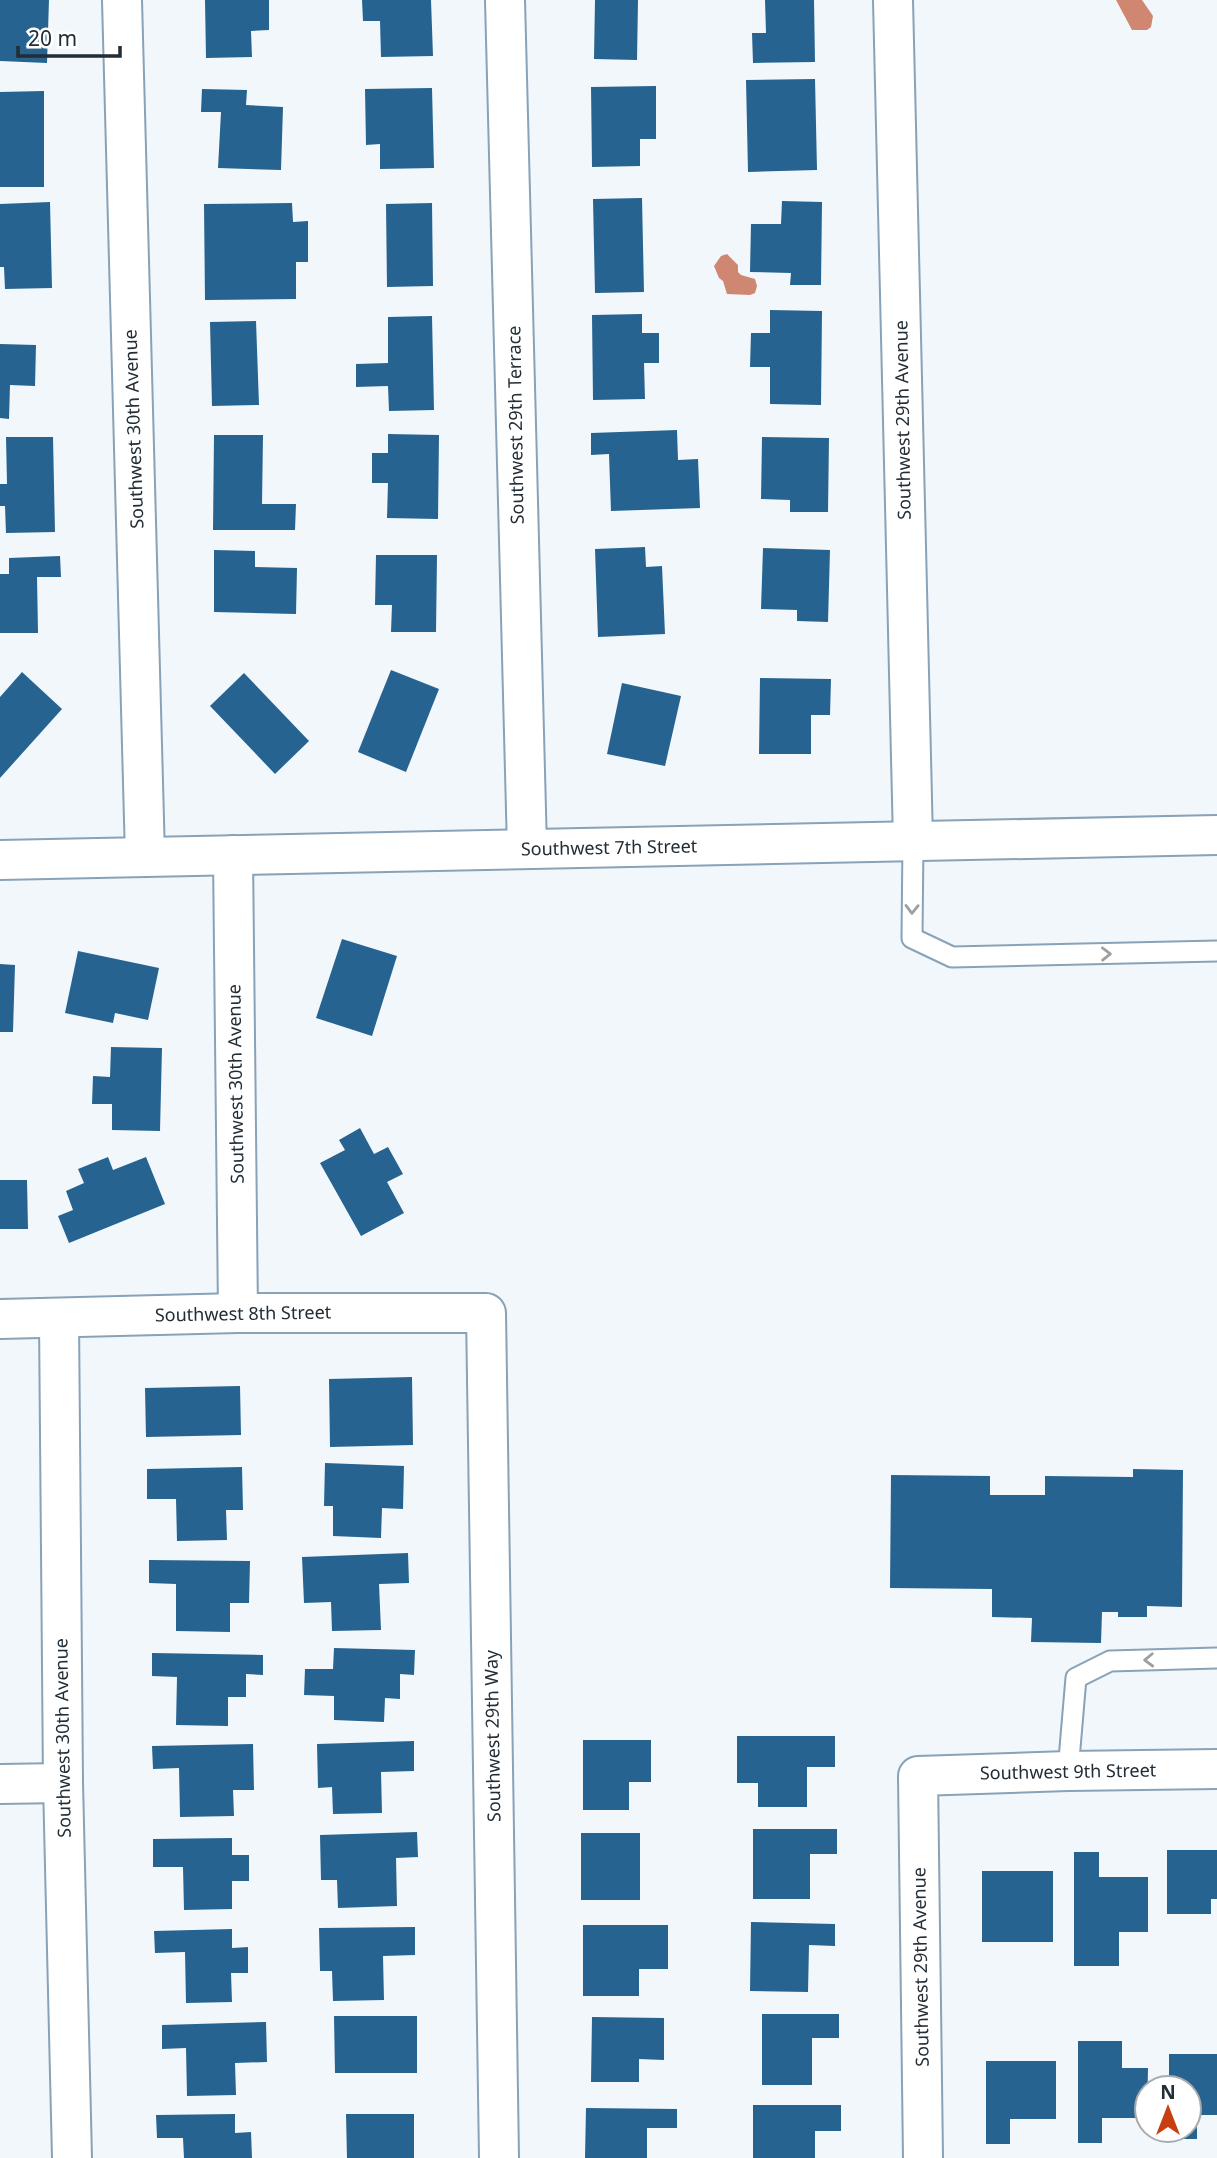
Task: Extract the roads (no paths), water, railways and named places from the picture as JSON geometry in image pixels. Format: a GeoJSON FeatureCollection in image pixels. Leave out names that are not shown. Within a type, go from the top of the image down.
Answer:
{"type":"FeatureCollection","features":[{"type":"Feature","properties":{"kind":"street","name":"Southwest 30th Avenue"},"geometry":{"type":"LineString","coordinates":[[122,0],[145,857]]}},
{"type":"Feature","properties":{"kind":"street","name":"Southwest 29th Terrace"},"geometry":{"type":"LineString","coordinates":[[505,0],[527,849]]}},
{"type":"Feature","properties":{"kind":"street","name":"Southwest 29th Avenue"},"geometry":{"type":"LineString","coordinates":[[893,0],[914,841]]}},
{"type":"Feature","properties":{"kind":"street","name":"Southwest 7th Street"},"geometry":{"type":"LineString","coordinates":[[0,860],[1217,835]]}},
{"type":"Feature","properties":{"kind":"street","name":"Southwest 30th Avenue"},"geometry":{"type":"LineString","coordinates":[[233,855],[238,1313]]}},
{"type":"Feature","properties":{"kind":"street","name":"Southwest 8th Street"},"geometry":{"type":"LineString","coordinates":[[0,1319],[238,1313],[486,1313]]}},
{"type":"Feature","properties":{"kind":"street","name":"Southwest 29th Way"},"geometry":{"type":"LineString","coordinates":[[486,1313],[499,2158]]}},
{"type":"Feature","properties":{"kind":"street","name":"Southwest 30th Avenue"},"geometry":{"type":"LineString","coordinates":[[59,1318],[63,1783],[72,2158]]}},
{"type":"Feature","properties":{"kind":"street","name":"Southwest 9th Street"},"geometry":{"type":"LineString","coordinates":[[918,1776],[1217,1769]]}},
{"type":"Feature","properties":{"kind":"street","name":"Southwest 29th Avenue"},"geometry":{"type":"LineString","coordinates":[[918,1776],[923,2158]]}},
{"type":"Feature","properties":{"kind":"street"},"geometry":{"type":"LineString","coordinates":[[0,1784],[63,1783]]}},
{"type":"Feature","properties":{"kind":"lane"},"geometry":{"type":"LineString","coordinates":[[914,841],[912,938],[952,957],[1217,951]]}},
{"type":"Feature","properties":{"kind":"lane"},"geometry":{"type":"LineString","coordinates":[[1068,1771],[1076,1678],[1110,1661],[1217,1658]]}}]}
